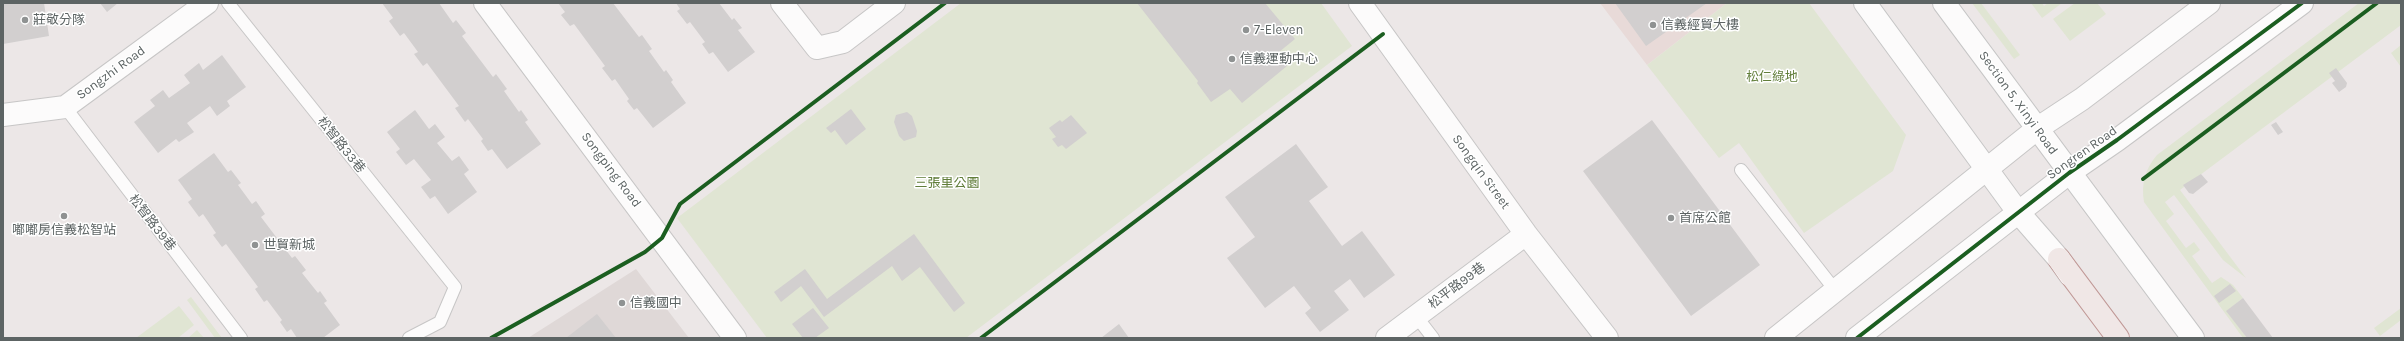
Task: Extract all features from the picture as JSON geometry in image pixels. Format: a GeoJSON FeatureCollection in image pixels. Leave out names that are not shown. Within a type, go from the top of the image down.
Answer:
{"type":"FeatureCollection","features":[{"type":"Feature","properties":{"kind":"highway"},"geometry":{"type":"LineString","coordinates":[[2059,259],[2118,338]]}},
{"type":"Feature","properties":{"kind":"street","name":"Songzhi Road"},"geometry":{"type":"LineString","coordinates":[[3,115],[65,107],[207,3]]}},
{"type":"Feature","properties":{"kind":"street","name":"Songping Road"},"geometry":{"type":"LineString","coordinates":[[486,3],[735,338]]}},
{"type":"Feature","properties":{"kind":"street"},"geometry":{"type":"LineString","coordinates":[[782,3],[817,48],[843,42],[894,3]]}},
{"type":"Feature","properties":{"kind":"street","name":"Songqin Street"},"geometry":{"type":"LineString","coordinates":[[1360,3],[1526,234],[1607,338]]}},
{"type":"Feature","properties":{"kind":"street"},"geometry":{"type":"LineString","coordinates":[[1865,3],[2018,212],[2059,259],[2111,338]]}},
{"type":"Feature","properties":{"kind":"street","name":"Section 5, Xinyi Road"},"geometry":{"type":"LineString","coordinates":[[1944,3],[2193,338]]}},
{"type":"Feature","properties":{"kind":"street"},"geometry":{"type":"LineString","coordinates":[[1776,338],[2038,128],[2082,99],[2209,3]]}},
{"type":"Feature","properties":{"kind":"street","name":"Songren Road"},"geometry":{"type":"LineString","coordinates":[[1858,338],[2069,173],[2117,140],[2302,3]]}},
{"type":"Feature","properties":{"kind":"street","name":"松平路99巷"},"geometry":{"type":"LineString","coordinates":[[1387,338],[1526,234]]}},
{"type":"Feature","properties":{"kind":"lane","name":"松智路33巷"},"geometry":{"type":"LineString","coordinates":[[228,3],[455,287],[440,322],[409,338]]}},
{"type":"Feature","properties":{"kind":"lane","name":"松智路39巷"},"geometry":{"type":"LineString","coordinates":[[65,107],[241,338]]}},
{"type":"Feature","properties":{"kind":"lane"},"geometry":{"type":"LineString","coordinates":[[1741,170],[1836,290]]}},
{"type":"Feature","properties":{"kind":"lane"},"geometry":{"type":"LineString","coordinates":[[1416,316],[1433,338]]}},
{"type":"Feature","properties":{"kind":"shaded area"},"geometry":{"type":"Polygon","coordinates":[[[1600,3],[1727,3],[1647,65],[1600,3]]]}},
{"type":"Feature","properties":{"kind":"shaded area","name":"信義國中"},"geometry":{"type":"Polygon","coordinates":[[[636,269],[689,338],[528,338],[636,269]]]}},
{"type":"Feature","properties":{"kind":"green space","name":"三張里公園"},"geometry":{"type":"Polygon","coordinates":[[[961,3],[1321,3],[1352,46],[966,338],[767,338],[677,218],[961,3]]]}},
{"type":"Feature","properties":{"kind":"green space","name":"松仁綠地"},"geometry":{"type":"Polygon","coordinates":[[[1727,3],[1809,3],[1906,135],[1893,171],[1804,233],[1739,143],[1719,158],[1647,65],[1727,3]]]}},
{"type":"Feature","properties":{"kind":"green space"},"geometry":{"type":"Polygon","coordinates":[[[1972,3],[1981,3],[2020,55],[2014,59],[1972,3]]]}},
{"type":"Feature","properties":{"kind":"green space"},"geometry":{"type":"Polygon","coordinates":[[[2031,3],[2042,3],[2044,6],[2048,3],[2062,3],[2042,18],[2031,3]]]}},
{"type":"Feature","properties":{"kind":"green space"},"geometry":{"type":"Polygon","coordinates":[[[2075,3],[2097,3],[2106,14],[2070,41],[2053,19],[2075,3]]]}},
{"type":"Feature","properties":{"kind":"green space"},"geometry":{"type":"Polygon","coordinates":[[[2359,3],[2401,3],[2401,25],[2180,190],[2246,278],[2223,260],[2174,195],[2165,202],[2174,214],[2166,221],[2186,248],[2194,242],[2200,250],[2192,256],[2212,283],[2221,277],[2233,285],[2243,298],[2227,311],[2247,338],[2243,338],[2144,202],[2143,189],[2147,171],[2157,155],[2359,3]]]}},
{"type":"Feature","properties":{"kind":"green space"},"geometry":{"type":"Polygon","coordinates":[[[2401,45],[2401,67],[2391,53],[2401,45]]]}},
{"type":"Feature","properties":{"kind":"green space"},"geometry":{"type":"Polygon","coordinates":[[[191,297],[222,338],[215,338],[187,300],[191,297]]]}},
{"type":"Feature","properties":{"kind":"green space"},"geometry":{"type":"Polygon","coordinates":[[[179,306],[194,325],[178,338],[136,338],[179,306]]]}},
{"type":"Feature","properties":{"kind":"green space"},"geometry":{"type":"Polygon","coordinates":[[[2401,308],[2401,320],[2380,336],[2374,328],[2401,308]]]}},
{"type":"Feature","properties":{"kind":"green space"},"geometry":{"type":"Polygon","coordinates":[[[197,330],[204,338],[188,338],[197,330]]]}},
{"type":"Feature","properties":{"kind":"building","name":"莊敬分隊"},"geometry":{"type":"Polygon","coordinates":[[[3,3],[44,3],[49,36],[3,44],[3,3]]]}},
{"type":"Feature","properties":{"kind":"building"},"geometry":{"type":"Polygon","coordinates":[[[100,3],[118,3],[107,12],[100,3]]]}},
{"type":"Feature","properties":{"kind":"building"},"geometry":{"type":"Polygon","coordinates":[[[382,3],[439,3],[453,23],[456,20],[466,33],[462,36],[493,77],[496,74],[507,89],[504,91],[519,112],[521,110],[528,120],[525,122],[541,144],[507,169],[492,149],[488,151],[481,141],[483,139],[468,119],[465,122],[455,108],[459,106],[427,63],[423,66],[414,54],[418,52],[404,33],[400,36],[389,21],[393,18],[382,3]]]}},
{"type":"Feature","properties":{"kind":"building"},"geometry":{"type":"Polygon","coordinates":[[[558,3],[613,3],[639,37],[642,35],[652,49],[649,51],[664,72],[666,70],[673,80],[671,82],[686,103],[653,128],[637,108],[634,110],[627,101],[629,99],[615,79],[612,81],[602,68],[605,66],[574,24],[570,26],[561,15],[565,12],[558,3]]]}},
{"type":"Feature","properties":{"kind":"building"},"geometry":{"type":"Polygon","coordinates":[[[676,3],[719,3],[732,20],[734,18],[742,28],[738,30],[755,52],[728,72],[713,52],[709,54],[702,44],[705,42],[690,22],[687,24],[677,11],[680,9],[676,3]]]}},
{"type":"Feature","properties":{"kind":"building","name":"信義運動中心"},"geometry":{"type":"Polygon","coordinates":[[[1137,3],[1265,3],[1295,39],[1279,52],[1287,66],[1242,103],[1230,89],[1211,102],[1197,83],[1198,81],[1137,3]]]}},
{"type":"Feature","properties":{"kind":"building","name":"信義經貿大樓"},"geometry":{"type":"Polygon","coordinates":[[[1615,3],[1707,3],[1646,46],[1615,3]]]}},
{"type":"Feature","properties":{"kind":"building"},"geometry":{"type":"Polygon","coordinates":[[[222,55],[246,87],[227,101],[230,106],[217,116],[210,106],[187,123],[194,132],[179,142],[176,139],[158,153],[134,122],[155,106],[150,100],[163,90],[169,98],[190,83],[184,75],[199,63],[203,70],[222,55]]]}},
{"type":"Feature","properties":{"kind":"building"},"geometry":{"type":"Polygon","coordinates":[[[2336,68],[2347,83],[2346,87],[2339,92],[2332,83],[2335,81],[2329,73],[2336,68]]]}},
{"type":"Feature","properties":{"kind":"building"},"geometry":{"type":"Polygon","coordinates":[[[851,109],[866,129],[846,145],[835,130],[831,133],[826,128],[851,109]]]}},
{"type":"Feature","properties":{"kind":"building"},"geometry":{"type":"Polygon","coordinates":[[[415,110],[429,129],[435,124],[445,137],[437,143],[452,161],[459,156],[469,170],[464,174],[477,192],[448,214],[435,196],[430,199],[421,187],[431,180],[414,159],[406,165],[396,152],[400,149],[387,132],[415,110]]]}},
{"type":"Feature","properties":{"kind":"building"},"geometry":{"type":"Polygon","coordinates":[[[907,112],[912,116],[917,131],[916,137],[904,141],[899,136],[894,122],[896,115],[907,112]]]}},
{"type":"Feature","properties":{"kind":"building"},"geometry":{"type":"Polygon","coordinates":[[[1071,115],[1087,133],[1066,149],[1062,145],[1058,147],[1052,139],[1056,137],[1049,128],[1060,120],[1062,122],[1071,115]]]}},
{"type":"Feature","properties":{"kind":"building","name":"首席公館"},"geometry":{"type":"Polygon","coordinates":[[[1652,120],[1760,265],[1691,316],[1583,171],[1652,120]]]}},
{"type":"Feature","properties":{"kind":"building"},"geometry":{"type":"Polygon","coordinates":[[[2276,122],[2283,132],[2278,135],[2271,125],[2276,122]]]}},
{"type":"Feature","properties":{"kind":"building"},"geometry":{"type":"Polygon","coordinates":[[[1296,144],[1328,187],[1309,201],[1342,246],[1362,231],[1395,275],[1364,298],[1350,279],[1334,291],[1349,310],[1320,332],[1305,313],[1311,308],[1294,286],[1265,308],[1227,258],[1255,237],[1225,197],[1296,144]]]}},
{"type":"Feature","properties":{"kind":"building","name":"世貿新城"},"geometry":{"type":"Polygon","coordinates":[[[214,153],[228,172],[231,170],[241,183],[238,185],[252,204],[256,201],[265,214],[261,217],[292,258],[295,256],[306,270],[302,273],[318,293],[320,291],[327,301],[324,303],[340,325],[323,338],[297,338],[291,329],[287,332],[280,322],[282,320],[267,300],[264,302],[255,289],[258,287],[226,244],[222,247],[213,235],[216,233],[203,214],[199,217],[188,202],[192,199],[178,180],[214,153]]]}},
{"type":"Feature","properties":{"kind":"building"},"geometry":{"type":"Polygon","coordinates":[[[2201,174],[2208,182],[2193,194],[2189,193],[2183,185],[2201,174]]]}},
{"type":"Feature","properties":{"kind":"building"},"geometry":{"type":"Polygon","coordinates":[[[914,234],[965,303],[954,312],[920,267],[902,281],[892,266],[824,317],[801,286],[781,302],[774,292],[805,269],[827,299],[914,234]]]}},
{"type":"Feature","properties":{"kind":"building"},"geometry":{"type":"Polygon","coordinates":[[[2230,284],[2236,291],[2219,303],[2214,296],[2230,284]]]}},
{"type":"Feature","properties":{"kind":"building"},"geometry":{"type":"Polygon","coordinates":[[[2243,298],[2273,338],[2247,338],[2226,311],[2243,298]]]}},
{"type":"Feature","properties":{"kind":"building"},"geometry":{"type":"Polygon","coordinates":[[[813,308],[829,328],[815,338],[803,338],[792,324],[813,308]]]}},
{"type":"Feature","properties":{"kind":"building"},"geometry":{"type":"Polygon","coordinates":[[[597,314],[616,338],[566,338],[597,314]]]}},
{"type":"Feature","properties":{"kind":"building"},"geometry":{"type":"Polygon","coordinates":[[[1119,324],[1129,338],[1101,338],[1119,324]]]}},
{"type":"Feature","properties":{"kind":"cycle path"},"geometry":{"type":"LineString","coordinates":[[491,338],[645,252],[662,238],[680,204],[945,3]]}},
{"type":"Feature","properties":{"kind":"cycle path"},"geometry":{"type":"LineString","coordinates":[[1857,338],[2069,173],[2117,140],[2302,3]]}},
{"type":"Feature","properties":{"kind":"cycle path"},"geometry":{"type":"LineString","coordinates":[[2143,179],[2377,3]]}},
{"type":"Feature","properties":{"kind":"cycle path"},"geometry":{"type":"LineString","coordinates":[[981,338],[1383,34]]}},
{"type":"Feature","properties":{"kind":"place","name":"莊敬分隊"},"geometry":{"type":"Point","coordinates":[25,20]}},
{"type":"Feature","properties":{"kind":"place","name":"信義經貿大樓"},"geometry":{"type":"Point","coordinates":[1653,25]}},
{"type":"Feature","properties":{"kind":"place","name":"7-Eleven"},"geometry":{"type":"Point","coordinates":[1246,30]}},
{"type":"Feature","properties":{"kind":"place","name":"信義運動中心"},"geometry":{"type":"Point","coordinates":[1232,59]}},
{"type":"Feature","properties":{"kind":"place","name":"嘟嘟房信義松智站"},"geometry":{"type":"Point","coordinates":[64,216]}},
{"type":"Feature","properties":{"kind":"place","name":"首席公館"},"geometry":{"type":"Point","coordinates":[1671,218]}},
{"type":"Feature","properties":{"kind":"place","name":"世貿新城"},"geometry":{"type":"Point","coordinates":[255,245]}},
{"type":"Feature","properties":{"kind":"place","name":"信義國中"},"geometry":{"type":"Point","coordinates":[622,303]}}]}
